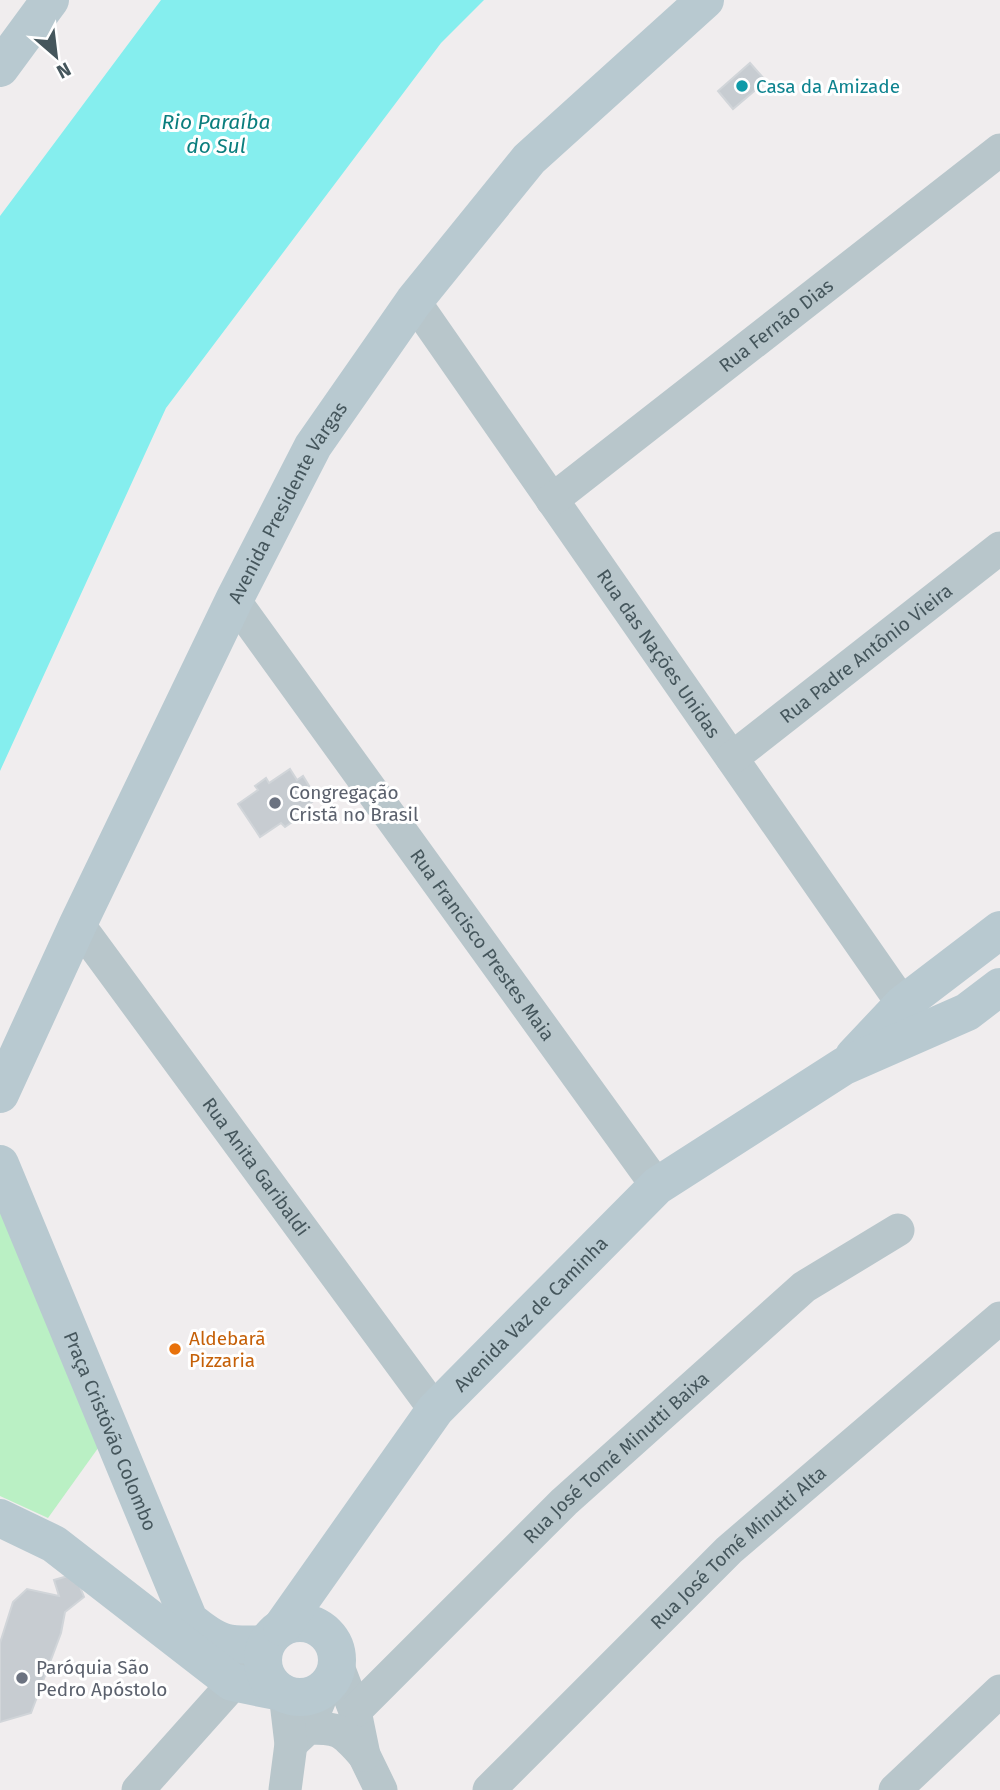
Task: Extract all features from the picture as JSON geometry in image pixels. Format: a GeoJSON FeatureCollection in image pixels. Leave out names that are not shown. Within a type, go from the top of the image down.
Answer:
{"type":"FeatureCollection","features":[{"type":"Feature","properties":{"kind":"street"},"geometry":{"type":"LineString","coordinates":[[0,68],[50,0]]}},
{"type":"Feature","properties":{"kind":"street","name":"Avenida Presidente Vargas"},"geometry":{"type":"LineString","coordinates":[[0,1094],[78,924],[234,600],[313,446],[414,301],[529,159],[705,0]]}},
{"type":"Feature","properties":{"kind":"street","name":"Rua Fernão Dias"},"geometry":{"type":"LineString","coordinates":[[552,500],[1000,150]]}},
{"type":"Feature","properties":{"kind":"street","name":"Rua das Nações Unidas"},"geometry":{"type":"LineString","coordinates":[[414,301],[913,1018]]}},
{"type":"Feature","properties":{"kind":"street","name":"Rua Padre Antônio Vieira"},"geometry":{"type":"LineString","coordinates":[[732,758],[1000,548]]}},
{"type":"Feature","properties":{"kind":"street","name":"Rua Francisco Prestes Maia"},"geometry":{"type":"LineString","coordinates":[[234,600],[657,1186]]}},
{"type":"Feature","properties":{"kind":"street","name":"Rua Anita Garibaldi"},"geometry":{"type":"LineString","coordinates":[[78,924],[435,1410]]}},
{"type":"Feature","properties":{"kind":"street","name":"Avenida Vaz de Caminha"},"geometry":{"type":"LineString","coordinates":[[138,1790],[271,1639],[435,1410],[657,1186],[844,1066],[913,1018],[1000,930]]}},
{"type":"Feature","properties":{"kind":"street","name":"Avenida Vaz de Caminha"},"geometry":{"type":"LineString","coordinates":[[913,1018],[967,1012],[1000,987]]}},
{"type":"Feature","properties":{"kind":"street","name":"Praça Cristóvão Colombo"},"geometry":{"type":"LineString","coordinates":[[0,1164],[188,1620],[213,1640],[237,1646],[271,1639]]}},
{"type":"Feature","properties":{"kind":"street","name":"Rua José Tomé Minutti Baixa"},"geometry":{"type":"LineString","coordinates":[[355,1712],[564,1502],[804,1287],[898,1230]]}},
{"type":"Feature","properties":{"kind":"street","name":"Rua José Tomé Minutti Alta"},"geometry":{"type":"LineString","coordinates":[[489,1790],[729,1549],[1000,1318]]}},
{"type":"Feature","properties":{"kind":"street"},"geometry":{"type":"LineString","coordinates":[[0,1518],[54,1544],[232,1682],[304,1696],[316,1693],[332,1664]]}},
{"type":"Feature","properties":{"kind":"street"},"geometry":{"type":"LineString","coordinates":[[285,1790],[300,1736],[332,1664],[330,1604],[349,1530]]}},
{"type":"Feature","properties":{"kind":"street"},"geometry":{"type":"LineString","coordinates":[[300,1736],[283,1693],[266,1676],[263,1665],[271,1639],[292,1623],[304,1622],[325,1632],[332,1664],[355,1712],[363,1755]]}},
{"type":"Feature","properties":{"kind":"street"},"geometry":{"type":"LineString","coordinates":[[895,1790],[1000,1691]]}},
{"type":"Feature","properties":{"kind":"street"},"geometry":{"type":"LineString","coordinates":[[300,1736],[333,1728],[349,1739],[363,1755],[381,1790]]}},
{"type":"Feature","properties":{"kind":"green space"},"geometry":{"type":"Polygon","coordinates":[[[0,1195],[101,1444],[48,1518],[0,1496],[0,1195]]]}},
{"type":"Feature","properties":{"kind":"water","name":"Rio Paraíba do Sul"},"geometry":{"type":"Polygon","coordinates":[[[161,0],[484,0],[441,43],[166,408],[0,771],[0,216],[161,0]]]}},
{"type":"Feature","properties":{"kind":"building","name":"Casa da Amizade"},"geometry":{"type":"Polygon","coordinates":[[[750,63],[766,81],[733,109],[718,91],[750,63]]]}},
{"type":"Feature","properties":{"kind":"building","name":"Congregação Cristã no Brasil"},"geometry":{"type":"Polygon","coordinates":[[[290,769],[297,780],[303,776],[311,789],[305,793],[312,802],[292,816],[295,820],[285,827],[281,823],[260,837],[238,804],[258,790],[255,786],[266,778],[269,783],[290,769]]]}},
{"type":"Feature","properties":{"kind":"building","name":"Paróquia São Pedro Apóstolo"},"geometry":{"type":"Polygon","coordinates":[[[75,1574],[84,1597],[65,1612],[61,1633],[31,1713],[0,1722],[0,1643],[13,1602],[27,1589],[59,1596],[54,1580],[75,1574]]]}},
{"type":"Feature","properties":{"kind":"place","name":"Casa da Amizade"},"geometry":{"type":"Point","coordinates":[742,86]}},
{"type":"Feature","properties":{"kind":"place","name":"Congregação Cristã no Brasil"},"geometry":{"type":"Point","coordinates":[275,803]}},
{"type":"Feature","properties":{"kind":"place","name":"Aldebarã Pizzaria"},"geometry":{"type":"Point","coordinates":[175,1349]}},
{"type":"Feature","properties":{"kind":"place","name":"Paróquia São Pedro Apóstolo"},"geometry":{"type":"Point","coordinates":[22,1678]}}]}
